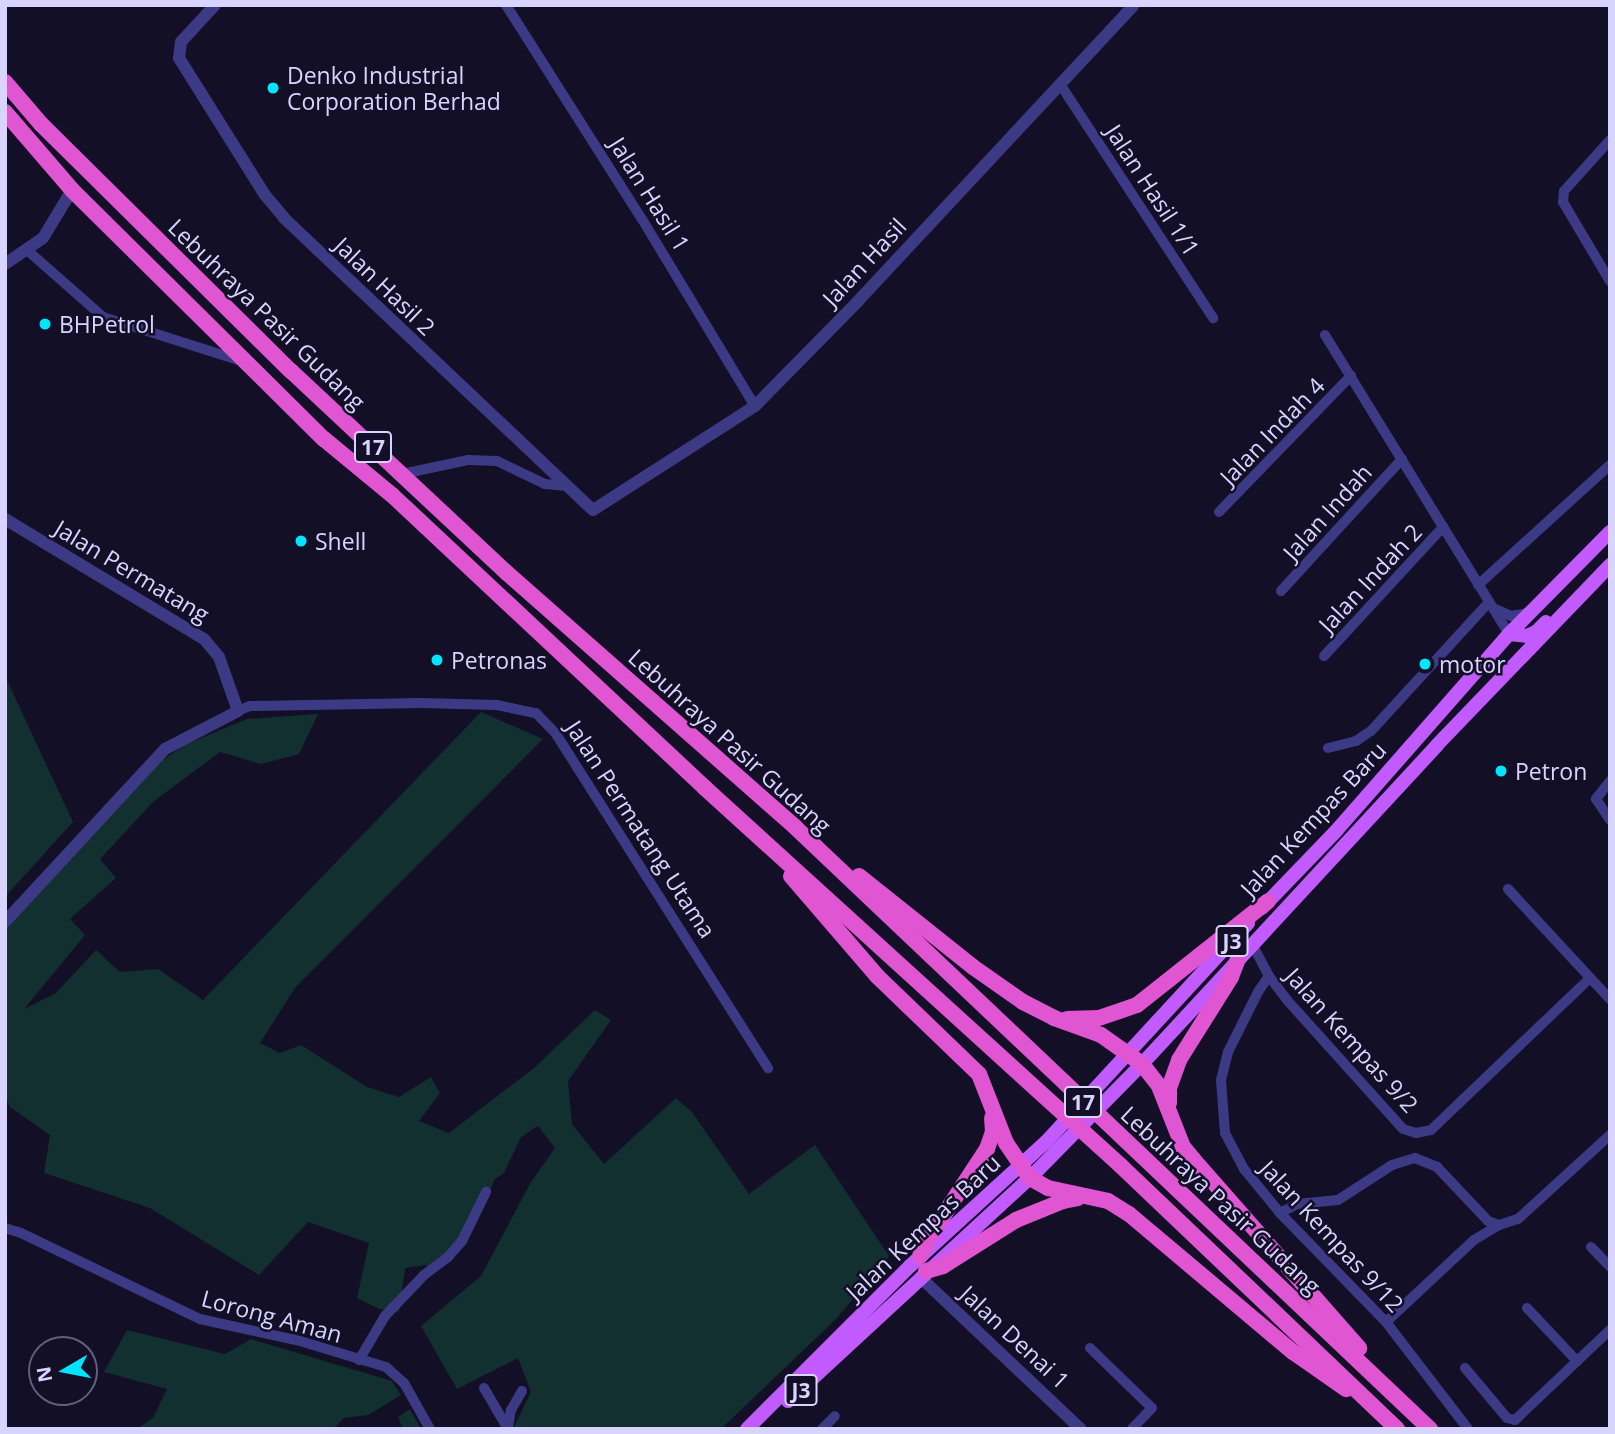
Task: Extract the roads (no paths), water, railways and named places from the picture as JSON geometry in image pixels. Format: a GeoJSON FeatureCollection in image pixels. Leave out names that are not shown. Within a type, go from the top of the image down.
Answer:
{"type":"FeatureCollection","features":[{"type":"Feature","properties":{"kind":"highway","name":"Lebuhraya Pasir Gudang"},"geometry":{"type":"LineString","coordinates":[[5,82],[41,124],[163,246],[402,474],[507,573],[796,828],[1430,1429]]}},
{"type":"Feature","properties":{"kind":"highway","name":"Lebuhraya Pasir Gudang"},"geometry":{"type":"LineString","coordinates":[[5,112],[72,190],[324,439],[392,495],[602,694],[1141,1184],[1392,1424]]}},
{"type":"Feature","properties":{"kind":"highway"},"geometry":{"type":"LineString","coordinates":[[744,821],[877,976],[979,1074],[1006,1143],[1026,1172],[1048,1188],[1108,1201],[1129,1214],[1293,1352],[1392,1424]]}},
{"type":"Feature","properties":{"kind":"highway"},"geometry":{"type":"LineString","coordinates":[[796,828],[973,967],[1023,1002],[1055,1018],[1101,1035],[1136,1059],[1160,1086],[1181,1140],[1193,1159],[1313,1293],[1410,1408]]}},
{"type":"Feature","properties":{"kind":"highway"},"geometry":{"type":"LineString","coordinates":[[1055,1018],[1099,1018],[1137,1005],[1268,901]]}},
{"type":"Feature","properties":{"kind":"highway"},"geometry":{"type":"LineString","coordinates":[[1169,1107],[1169,1088],[1180,1060],[1231,977],[1238,959]]}},
{"type":"Feature","properties":{"kind":"highway"},"geometry":{"type":"LineString","coordinates":[[990,1100],[993,1132],[987,1149],[928,1239],[922,1268],[943,1266],[1016,1220],[1063,1201],[1091,1196]]}},
{"type":"Feature","properties":{"kind":"main road","name":"Jalan Kempas Baru"},"geometry":{"type":"LineString","coordinates":[[1136,1059],[1268,901],[1336,831],[1509,634],[1610,532]]}},
{"type":"Feature","properties":{"kind":"main road","name":"Jalan Kempas Baru"},"geometry":{"type":"LineString","coordinates":[[747,1429],[1051,1147],[1238,959],[1610,565]]}},
{"type":"Feature","properties":{"kind":"main road"},"geometry":{"type":"LineString","coordinates":[[1509,634],[1521,637],[1536,632],[1573,597],[1593,583]]}},
{"type":"Feature","properties":{"kind":"main road","name":"Jalan Kempas Baru"},"geometry":{"type":"LineString","coordinates":[[759,1429],[922,1268]]}},
{"type":"Feature","properties":{"kind":"street","name":"Jalan Hasil 2"},"geometry":{"type":"LineString","coordinates":[[215,5],[181,42],[179,58],[245,166],[284,218],[593,510]]}},
{"type":"Feature","properties":{"kind":"street","name":"Jalan Hasil 1"},"geometry":{"type":"LineString","coordinates":[[506,5],[642,219],[755,406]]}},
{"type":"Feature","properties":{"kind":"street","name":"Jalan Hasil"},"geometry":{"type":"LineString","coordinates":[[593,510],[755,406],[859,300],[1134,5]]}},
{"type":"Feature","properties":{"kind":"street","name":"Jalan Hasil 1/1"},"geometry":{"type":"LineString","coordinates":[[1060,84],[1213,318]]}},
{"type":"Feature","properties":{"kind":"street"},"geometry":{"type":"LineString","coordinates":[[1610,140],[1564,191],[1563,202],[1610,281]]}},
{"type":"Feature","properties":{"kind":"street"},"geometry":{"type":"LineString","coordinates":[[5,264],[43,238],[72,190]]}},
{"type":"Feature","properties":{"kind":"street"},"geometry":{"type":"LineString","coordinates":[[27,250],[103,317],[246,362]]}},
{"type":"Feature","properties":{"kind":"street","name":"Jalan Indah"},"geometry":{"type":"LineString","coordinates":[[1325,335],[1509,634]]}},
{"type":"Feature","properties":{"kind":"street","name":"Jalan Indah 4"},"geometry":{"type":"LineString","coordinates":[[1219,512],[1351,376]]}},
{"type":"Feature","properties":{"kind":"street","name":"Jalan Indah"},"geometry":{"type":"LineString","coordinates":[[1281,591],[1402,458]]}},
{"type":"Feature","properties":{"kind":"street"},"geometry":{"type":"LineString","coordinates":[[402,474],[468,460],[498,461],[545,484],[567,486]]}},
{"type":"Feature","properties":{"kind":"street"},"geometry":{"type":"LineString","coordinates":[[1478,584],[1610,466]]}},
{"type":"Feature","properties":{"kind":"street","name":"Jalan Permatang"},"geometry":{"type":"LineString","coordinates":[[5,519],[204,639],[219,657],[238,711]]}},
{"type":"Feature","properties":{"kind":"street","name":"Jalan Indah 2"},"geometry":{"type":"LineString","coordinates":[[1324,656],[1443,527]]}},
{"type":"Feature","properties":{"kind":"street"},"geometry":{"type":"LineString","coordinates":[[1328,748],[1356,741],[1371,731],[1491,605],[1511,616],[1530,613]]}},
{"type":"Feature","properties":{"kind":"street","name":"Jalan Permatang Utama"},"geometry":{"type":"LineString","coordinates":[[5,922],[165,749],[238,711],[250,706],[421,703],[497,705],[536,713],[556,734],[768,1068]]}},
{"type":"Feature","properties":{"kind":"street"},"geometry":{"type":"LineString","coordinates":[[1610,780],[1596,799],[1610,820]]}},
{"type":"Feature","properties":{"kind":"street"},"geometry":{"type":"LineString","coordinates":[[1508,889],[1610,999]]}},
{"type":"Feature","properties":{"kind":"street","name":"Jalan Kempas 9/2"},"geometry":{"type":"LineString","coordinates":[[1252,944],[1269,976],[1403,1129],[1416,1133],[1432,1130],[1590,978]]}},
{"type":"Feature","properties":{"kind":"street","name":"Jalan Kempas 9/12"},"geometry":{"type":"LineString","coordinates":[[1269,976],[1228,1052],[1221,1080],[1221,1113],[1225,1133],[1233,1151],[1280,1213],[1386,1322],[1468,1429]]}},
{"type":"Feature","properties":{"kind":"street"},"geometry":{"type":"LineString","coordinates":[[1386,1322],[1474,1240],[1499,1225],[1518,1219],[1610,1135]]}},
{"type":"Feature","properties":{"kind":"street"},"geometry":{"type":"LineString","coordinates":[[1280,1213],[1297,1204],[1338,1200],[1392,1166],[1415,1158],[1437,1167],[1488,1221],[1499,1225]]}},
{"type":"Feature","properties":{"kind":"street"},"geometry":{"type":"LineString","coordinates":[[359,1360],[380,1324],[398,1301],[448,1257],[461,1241],[486,1192]]}},
{"type":"Feature","properties":{"kind":"street","name":"Lorong Aman"},"geometry":{"type":"LineString","coordinates":[[5,1228],[21,1233],[200,1319],[300,1342],[386,1367],[402,1380],[430,1429]]}},
{"type":"Feature","properties":{"kind":"street"},"geometry":{"type":"LineString","coordinates":[[1591,1247],[1610,1267]]}},
{"type":"Feature","properties":{"kind":"street","name":"Jalan Denai 1"},"geometry":{"type":"LineString","coordinates":[[922,1268],[1081,1429]]}},
{"type":"Feature","properties":{"kind":"street"},"geometry":{"type":"LineString","coordinates":[[1527,1308],[1577,1361]]}},
{"type":"Feature","properties":{"kind":"street"},"geometry":{"type":"LineString","coordinates":[[1465,1368],[1511,1420],[1516,1420],[1610,1330]]}},
{"type":"Feature","properties":{"kind":"street"},"geometry":{"type":"LineString","coordinates":[[1090,1348],[1152,1408],[1132,1429]]}},
{"type":"Feature","properties":{"kind":"street"},"geometry":{"type":"LineString","coordinates":[[484,1388],[508,1429]]}},
{"type":"Feature","properties":{"kind":"street"},"geometry":{"type":"LineString","coordinates":[[508,1429],[511,1410],[522,1391]]}},
{"type":"Feature","properties":{"kind":"street"},"geometry":{"type":"LineString","coordinates":[[822,1429],[835,1416]]}},
{"type":"Feature","properties":{"kind":"place","name":"Denko Industrial Corporation Berhad"},"geometry":{"type":"Point","coordinates":[273,88]}},
{"type":"Feature","properties":{"kind":"place","name":"BHPetrol"},"geometry":{"type":"Point","coordinates":[45,324]}},
{"type":"Feature","properties":{"kind":"place","name":"Shell"},"geometry":{"type":"Point","coordinates":[301,541]}},
{"type":"Feature","properties":{"kind":"place","name":"Petronas"},"geometry":{"type":"Point","coordinates":[437,660]}},
{"type":"Feature","properties":{"kind":"place","name":"motor"},"geometry":{"type":"Point","coordinates":[1425,664]}},
{"type":"Feature","properties":{"kind":"place","name":"Petron"},"geometry":{"type":"Point","coordinates":[1501,771]}}]}
